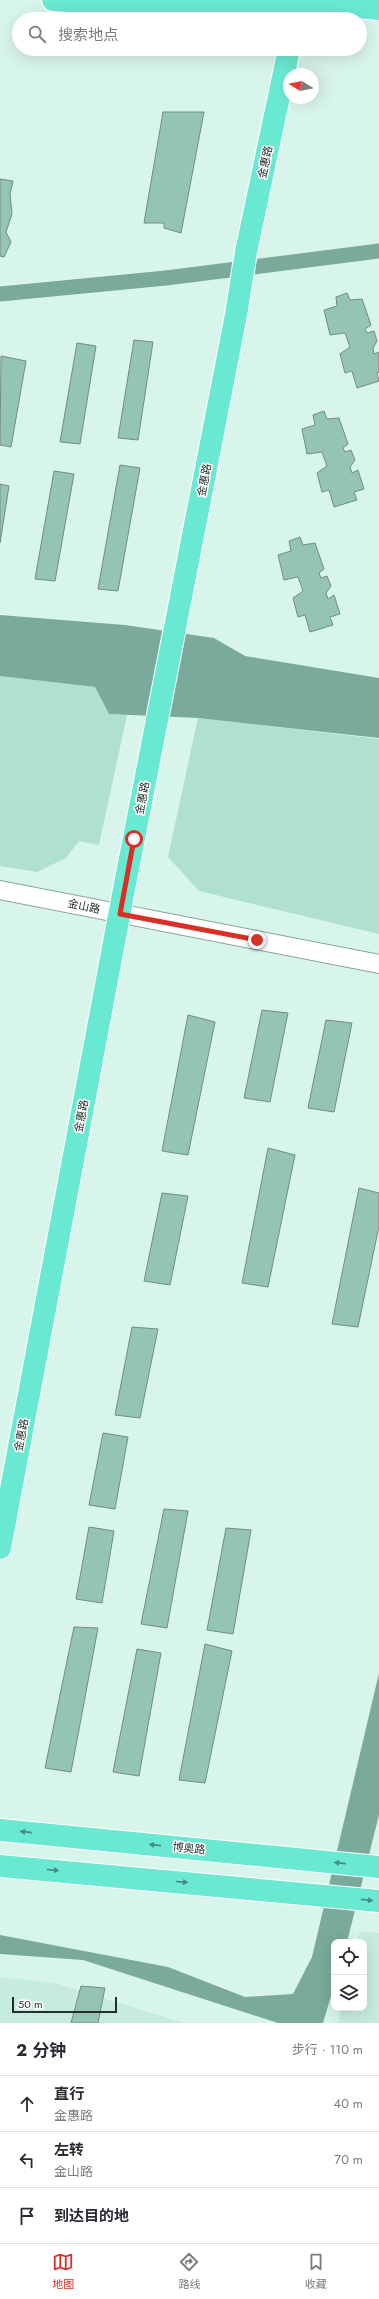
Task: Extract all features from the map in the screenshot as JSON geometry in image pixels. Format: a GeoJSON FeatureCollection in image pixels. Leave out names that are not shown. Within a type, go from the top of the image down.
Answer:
{"type":"FeatureCollection","features":[{"type":"Feature","properties":{"kind":"main road"},"geometry":{"type":"LineString","coordinates":[[53,0],[224,10],[295,6],[379,9]]}},
{"type":"Feature","properties":{"kind":"main road","name":"金惠路"},"geometry":{"type":"LineString","coordinates":[[0,1548],[154,735],[236,315],[246,252],[288,56]]}},
{"type":"Feature","properties":{"kind":"main road","name":"博奥路"},"geometry":{"type":"LineString","coordinates":[[0,1830],[379,1867]]}},
{"type":"Feature","properties":{"kind":"main road"},"geometry":{"type":"LineString","coordinates":[[0,1866],[379,1901]]}},
{"type":"Feature","properties":{"kind":"street","name":"金山路"},"geometry":{"type":"LineString","coordinates":[[0,890],[379,964]]}},
{"type":"Feature","properties":{"kind":"shaded area"},"geometry":{"type":"Polygon","coordinates":[[[0,615],[125,625],[214,638],[245,656],[379,678],[379,738],[198,718],[109,714],[95,687],[0,676],[0,615]]]}},
{"type":"Feature","properties":{"kind":"shaded area"},"geometry":{"type":"Polygon","coordinates":[[[0,676],[95,687],[109,714],[127,715],[99,845],[79,841],[66,858],[37,872],[0,866],[0,676]]]}},
{"type":"Feature","properties":{"kind":"shaded area"},"geometry":{"type":"Polygon","coordinates":[[[198,718],[379,739],[379,934],[199,891],[168,857],[198,718]]]}},
{"type":"Feature","properties":{"kind":"shaded area"},"geometry":{"type":"Polygon","coordinates":[[[379,1673],[379,1815],[348,1939],[331,1939],[331,1996],[323,2023],[278,2023],[83,1960],[0,1954],[0,1935],[168,1967],[245,1997],[293,1994],[312,1957],[379,1673]]]}},
{"type":"Feature","properties":{"kind":"shaded area"},"geometry":{"type":"Polygon","coordinates":[[[360,1931],[379,1933],[379,2023],[338,2023],[340,2011],[367,2011],[367,1939],[358,1939],[360,1931]]]}},
{"type":"Feature","properties":{"kind":"shaded area"},"geometry":{"type":"Polygon","coordinates":[[[0,1977],[55,1983],[184,2023],[0,2023],[0,1977]]]}},
{"type":"Feature","properties":{"kind":"building"},"geometry":{"type":"Polygon","coordinates":[[[163,112],[204,112],[181,233],[164,228],[164,223],[144,223],[163,112]]]}},
{"type":"Feature","properties":{"kind":"building"},"geometry":{"type":"Polygon","coordinates":[[[0,179],[13,181],[10,194],[12,214],[6,232],[11,242],[4,257],[0,256],[0,179]]]}},
{"type":"Feature","properties":{"kind":"building"},"geometry":{"type":"Polygon","coordinates":[[[347,293],[350,300],[362,299],[371,325],[365,329],[367,333],[374,331],[377,341],[373,348],[374,354],[379,352],[379,372],[377,373],[379,381],[357,388],[352,371],[345,373],[340,354],[350,347],[345,333],[330,335],[324,310],[337,306],[336,297],[347,293]]]}},
{"type":"Feature","properties":{"kind":"building"},"geometry":{"type":"Polygon","coordinates":[[[134,340],[153,342],[138,440],[118,438],[134,340]]]}},
{"type":"Feature","properties":{"kind":"building"},"geometry":{"type":"Polygon","coordinates":[[[77,343],[96,346],[80,444],[60,442],[77,343]]]}},
{"type":"Feature","properties":{"kind":"building"},"geometry":{"type":"Polygon","coordinates":[[[1,356],[26,361],[11,447],[0,445],[1,356]]]}},
{"type":"Feature","properties":{"kind":"building"},"geometry":{"type":"Polygon","coordinates":[[[324,411],[327,419],[339,418],[348,444],[343,448],[345,452],[351,450],[355,460],[350,467],[352,473],[358,470],[364,489],[354,492],[357,500],[334,507],[329,490],[322,492],[317,473],[327,466],[322,452],[307,454],[302,429],[315,425],[313,415],[324,411]]]}},
{"type":"Feature","properties":{"kind":"building"},"geometry":{"type":"Polygon","coordinates":[[[120,465],[140,468],[118,591],[98,589],[120,465]]]}},
{"type":"Feature","properties":{"kind":"building"},"geometry":{"type":"Polygon","coordinates":[[[54,471],[74,474],[55,581],[35,579],[54,471]]]}},
{"type":"Feature","properties":{"kind":"building"},"geometry":{"type":"Polygon","coordinates":[[[0,484],[9,486],[0,543],[0,484]]]}},
{"type":"Feature","properties":{"kind":"building"},"geometry":{"type":"Polygon","coordinates":[[[300,537],[303,545],[315,543],[324,569],[319,573],[321,578],[327,576],[331,586],[326,593],[328,599],[334,595],[340,614],[330,617],[333,625],[310,632],[305,615],[298,617],[293,598],[303,591],[298,577],[284,580],[278,555],[291,551],[289,541],[300,537]]]}},
{"type":"Feature","properties":{"kind":"building"},"geometry":{"type":"Polygon","coordinates":[[[262,1010],[288,1013],[270,1102],[244,1098],[262,1010]]]}},
{"type":"Feature","properties":{"kind":"building"},"geometry":{"type":"Polygon","coordinates":[[[188,1015],[215,1022],[188,1155],[162,1151],[188,1015]]]}},
{"type":"Feature","properties":{"kind":"building"},"geometry":{"type":"Polygon","coordinates":[[[326,1020],[352,1023],[334,1112],[308,1108],[326,1020]]]}},
{"type":"Feature","properties":{"kind":"building"},"geometry":{"type":"Polygon","coordinates":[[[268,1148],[295,1155],[268,1287],[242,1283],[268,1148]]]}},
{"type":"Feature","properties":{"kind":"building"},"geometry":{"type":"Polygon","coordinates":[[[359,1188],[379,1193],[379,1226],[358,1327],[332,1324],[359,1188]]]}},
{"type":"Feature","properties":{"kind":"building"},"geometry":{"type":"Polygon","coordinates":[[[162,1193],[188,1196],[170,1285],[144,1281],[162,1193]]]}},
{"type":"Feature","properties":{"kind":"building"},"geometry":{"type":"Polygon","coordinates":[[[132,1327],[158,1329],[140,1418],[115,1415],[132,1327]]]}},
{"type":"Feature","properties":{"kind":"building"},"geometry":{"type":"Polygon","coordinates":[[[103,1433],[128,1437],[115,1509],[89,1505],[103,1433]]]}},
{"type":"Feature","properties":{"kind":"building"},"geometry":{"type":"Polygon","coordinates":[[[164,1509],[188,1511],[167,1628],[141,1624],[164,1509]]]}},
{"type":"Feature","properties":{"kind":"building"},"geometry":{"type":"Polygon","coordinates":[[[89,1527],[114,1531],[102,1603],[76,1599],[89,1527]]]}},
{"type":"Feature","properties":{"kind":"building"},"geometry":{"type":"Polygon","coordinates":[[[226,1528],[251,1530],[233,1634],[207,1630],[226,1528]]]}},
{"type":"Feature","properties":{"kind":"building"},"geometry":{"type":"Polygon","coordinates":[[[74,1627],[98,1628],[71,1772],[45,1768],[74,1627]]]}},
{"type":"Feature","properties":{"kind":"building"},"geometry":{"type":"Polygon","coordinates":[[[205,1644],[232,1651],[205,1783],[179,1780],[205,1644]]]}},
{"type":"Feature","properties":{"kind":"building"},"geometry":{"type":"Polygon","coordinates":[[[137,1649],[161,1653],[139,1776],[113,1772],[137,1649]]]}},
{"type":"Feature","properties":{"kind":"building"},"geometry":{"type":"Polygon","coordinates":[[[81,1986],[105,1988],[98,2023],[71,2023],[81,1986]]]}},
{"type":"Feature","properties":{"kind":"waterway"},"geometry":{"type":"LineString","coordinates":[[0,294],[166,278],[379,251]]}},
{"type":"Feature","properties":{"kind":"route"},"geometry":{"type":"LineString","coordinates":[[134,839],[120,914],[257,940]]}}]}
